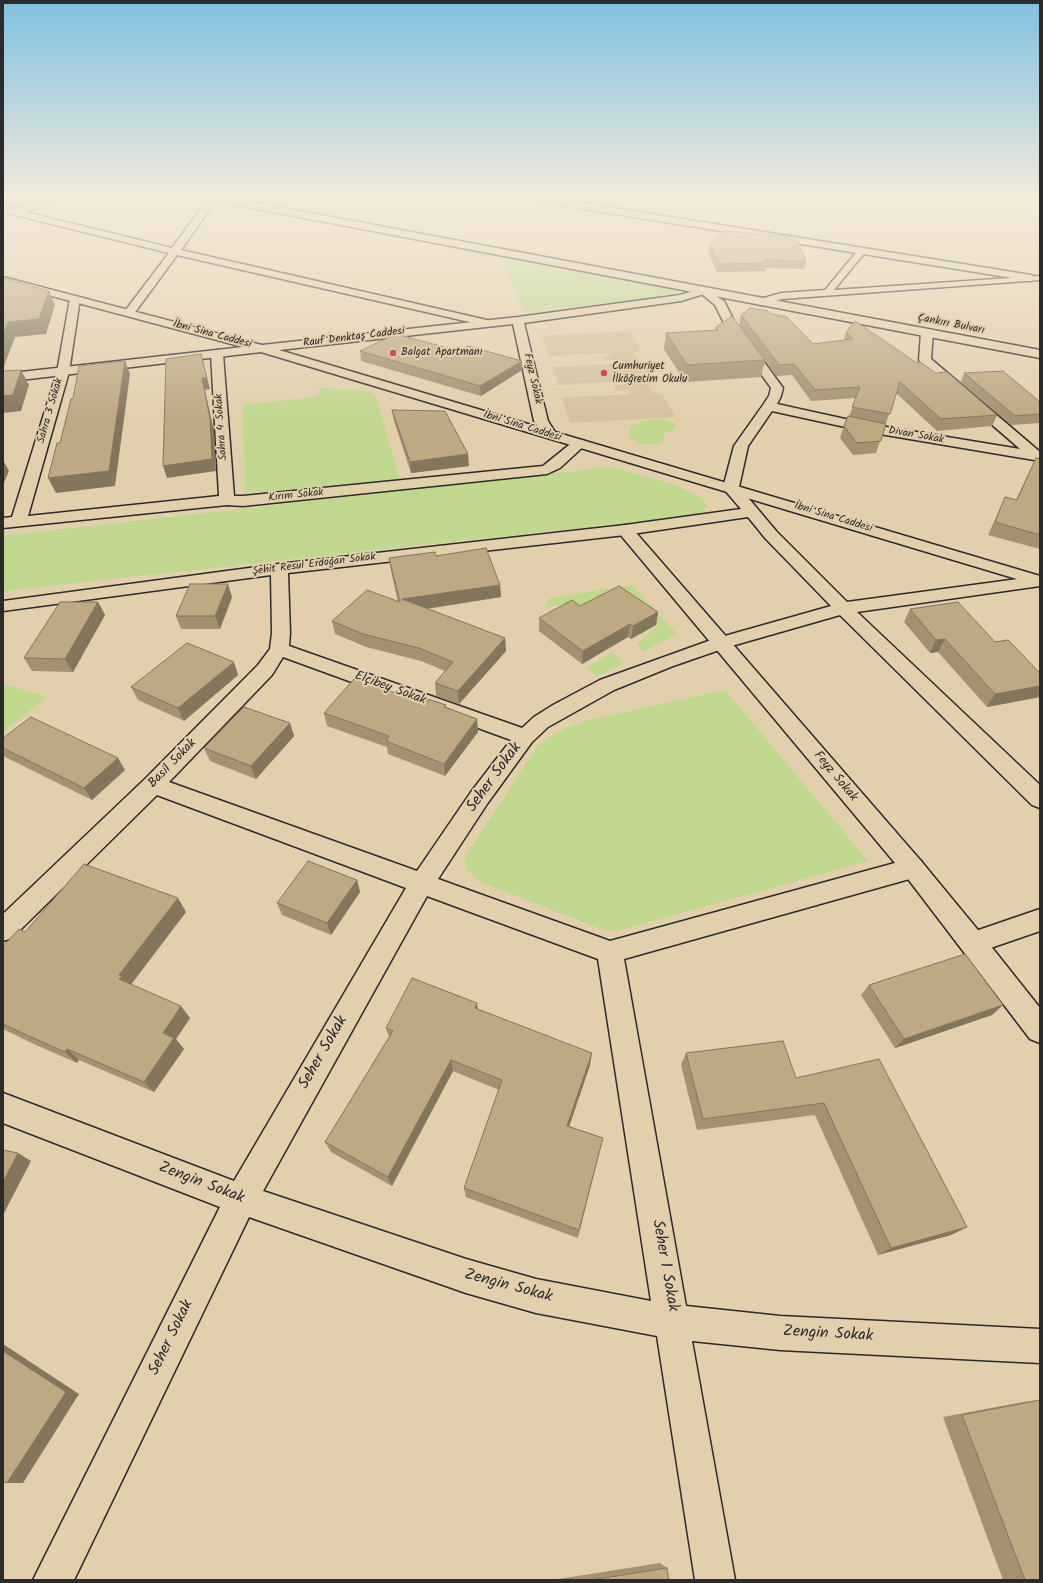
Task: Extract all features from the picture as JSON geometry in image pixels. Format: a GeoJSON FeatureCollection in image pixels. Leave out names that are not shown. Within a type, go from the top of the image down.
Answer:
{"type":"FeatureCollection","features":[{"type":"Feature","properties":{"kind":"street"},"geometry":{"type":"LineString","coordinates":[[129,314],[158,273]]}},
{"type":"Feature","properties":{"kind":"street"},"geometry":{"type":"LineString","coordinates":[[269,273],[487,323]]}},
{"type":"Feature","properties":{"kind":"street","name":"Çankırı Bulvarı"},"geometry":{"type":"LineString","coordinates":[[607,273],[1040,354]]}},
{"type":"Feature","properties":{"kind":"street"},"geometry":{"type":"LineString","coordinates":[[999,273],[1037,279]]}},
{"type":"Feature","properties":{"kind":"street","name":"İbni Sina Caddesi"},"geometry":{"type":"LineString","coordinates":[[3,280],[262,349],[1040,581]]}},
{"type":"Feature","properties":{"kind":"street"},"geometry":{"type":"LineString","coordinates":[[703,291],[720,303],[729,321],[777,388],[776,396],[741,446],[731,488],[771,535],[843,608],[1040,799]]}},
{"type":"Feature","properties":{"kind":"street","name":"Rauf Denktaş Caddesi"},"geometry":{"type":"LineString","coordinates":[[3,378],[518,320],[681,298],[703,291]]}},
{"type":"Feature","properties":{"kind":"street","name":"Sahra 3 Sokak"},"geometry":{"type":"LineString","coordinates":[[19,521],[62,372],[75,299]]}},
{"type":"Feature","properties":{"kind":"street","name":"Feyz Sokak"},"geometry":{"type":"LineString","coordinates":[[518,320],[541,421],[551,436]]}},
{"type":"Feature","properties":{"kind":"street"},"geometry":{"type":"LineString","coordinates":[[927,333],[925,360],[1038,457]]}},
{"type":"Feature","properties":{"kind":"street","name":"Sahra 4 Sokak"},"geometry":{"type":"LineString","coordinates":[[216,354],[227,500]]}},
{"type":"Feature","properties":{"kind":"street","name":"Divan Sokak"},"geometry":{"type":"LineString","coordinates":[[769,406],[868,428],[1038,457]]}},
{"type":"Feature","properties":{"kind":"street","name":"Kırım Sokak"},"geometry":{"type":"LineString","coordinates":[[3,523],[227,500],[243,501],[547,470],[579,444]]}},
{"type":"Feature","properties":{"kind":"street","name":"Şehit Resul Erdoğan Sokak"},"geometry":{"type":"LineString","coordinates":[[3,606],[279,569],[625,530],[752,512]]}},
{"type":"Feature","properties":{"kind":"street","name":"Feyz Sokak"},"geometry":{"type":"LineString","coordinates":[[625,530],[913,868],[973,942],[1040,1030]]}},
{"type":"Feature","properties":{"kind":"street","name":"Basil Sokak"},"geometry":{"type":"LineString","coordinates":[[3,930],[153,785],[265,670],[279,649],[281,633],[279,569]]}},
{"type":"Feature","properties":{"kind":"street","name":"Seher Sokak"},"geometry":{"type":"LineString","coordinates":[[53,1580],[240,1199],[421,884],[479,798],[525,737],[541,722],[607,685],[666,662],[721,644],[843,608],[1040,581]]}},
{"type":"Feature","properties":{"kind":"street","name":"Elçibey Sokak"},"geometry":{"type":"LineString","coordinates":[[279,649],[525,737]]}},
{"type":"Feature","properties":{"kind":"street"},"geometry":{"type":"LineString","coordinates":[[153,785],[610,952],[913,868]]}},
{"type":"Feature","properties":{"kind":"street"},"geometry":{"type":"LineString","coordinates":[[973,942],[1040,920]]}},
{"type":"Feature","properties":{"kind":"street","name":"Seher 1 Sokak"},"geometry":{"type":"LineString","coordinates":[[610,952],[715,1580]]}},
{"type":"Feature","properties":{"kind":"street","name":"Zengin Sokak"},"geometry":{"type":"LineString","coordinates":[[3,1108],[240,1199],[466,1276],[536,1296],[673,1322],[780,1333],[1040,1346]]}},
{"type":"Feature","properties":{"kind":"lane"},"geometry":{"type":"LineString","coordinates":[[827,293],[844,273]]}},
{"type":"Feature","properties":{"kind":"lane"},"geometry":{"type":"LineString","coordinates":[[760,302],[781,296],[1037,279]]}},
{"type":"Feature","properties":{"kind":"shaded area","name":"Cumhuriyet İlköğretim Okulu"},"geometry":{"type":"Polygon","coordinates":[[[630,331],[641,351],[634,352],[639,362],[646,362],[655,379],[646,380],[653,393],[662,393],[675,417],[570,423],[562,398],[630,394],[628,390],[616,391],[614,385],[625,384],[624,381],[559,385],[553,367],[617,364],[616,360],[605,361],[602,356],[611,356],[610,353],[549,356],[542,336],[630,331]]]}},
{"type":"Feature","properties":{"kind":"green space"},"geometry":{"type":"Polygon","coordinates":[[[507,273],[579,273],[675,290],[679,295],[677,296],[523,312],[507,273]]]}},
{"type":"Feature","properties":{"kind":"green space"},"geometry":{"type":"Polygon","coordinates":[[[319,388],[371,392],[376,398],[400,479],[245,493],[243,405],[318,396],[319,388]]]}},
{"type":"Feature","properties":{"kind":"green space"},"geometry":{"type":"Polygon","coordinates":[[[653,419],[662,419],[674,424],[676,427],[670,432],[664,434],[663,442],[657,444],[641,444],[629,438],[630,427],[640,422],[653,419]]]}},
{"type":"Feature","properties":{"kind":"green space"},"geometry":{"type":"Polygon","coordinates":[[[610,467],[669,483],[697,495],[704,500],[706,507],[703,512],[696,515],[3,591],[3,536],[610,467]]]}},
{"type":"Feature","properties":{"kind":"green space"},"geometry":{"type":"Polygon","coordinates":[[[632,585],[677,634],[643,652],[637,644],[659,625],[617,597],[585,613],[568,603],[544,608],[550,598],[632,585]]]}},
{"type":"Feature","properties":{"kind":"green space"},"geometry":{"type":"Polygon","coordinates":[[[612,652],[625,662],[597,677],[586,668],[612,652]]]}},
{"type":"Feature","properties":{"kind":"green space"},"geometry":{"type":"Polygon","coordinates":[[[3,684],[47,697],[3,732],[3,684]]]}},
{"type":"Feature","properties":{"kind":"green space"},"geometry":{"type":"Polygon","coordinates":[[[725,690],[868,861],[617,931],[606,931],[478,881],[466,869],[465,858],[537,746],[557,732],[585,721],[725,690]]]}},
{"type":"Feature","properties":{"kind":"building"},"geometry":{"type":"Polygon","coordinates":[[[3,278],[49,291],[39,319],[8,322],[3,335],[3,278]]]}},
{"type":"Feature","properties":{"kind":"building"},"geometry":{"type":"Polygon","coordinates":[[[750,308],[768,311],[768,313],[787,317],[813,344],[853,339],[846,332],[855,321],[917,363],[920,362],[936,373],[947,372],[997,415],[941,419],[900,382],[890,414],[852,407],[860,387],[815,390],[794,364],[779,365],[741,315],[750,308]]]}},
{"type":"Feature","properties":{"kind":"building"},"geometry":{"type":"Polygon","coordinates":[[[732,316],[765,360],[687,365],[666,333],[718,330],[716,327],[732,316]]]}},
{"type":"Feature","properties":{"kind":"building"},"geometry":{"type":"Polygon","coordinates":[[[396,334],[459,351],[468,346],[522,361],[480,386],[360,351],[396,334]]]}},
{"type":"Feature","properties":{"kind":"building"},"geometry":{"type":"Polygon","coordinates":[[[201,354],[207,378],[202,378],[210,419],[212,459],[163,466],[166,359],[201,354]]]}},
{"type":"Feature","properties":{"kind":"building"},"geometry":{"type":"Polygon","coordinates":[[[125,361],[109,471],[48,478],[57,443],[60,443],[71,399],[73,398],[79,366],[125,361]]]}},
{"type":"Feature","properties":{"kind":"building"},"geometry":{"type":"Polygon","coordinates":[[[21,370],[13,395],[3,396],[3,371],[21,370]]]}},
{"type":"Feature","properties":{"kind":"building"},"geometry":{"type":"Polygon","coordinates":[[[1003,371],[1040,402],[1040,414],[1015,416],[964,373],[1003,371]]]}},
{"type":"Feature","properties":{"kind":"building"},"geometry":{"type":"Polygon","coordinates":[[[392,410],[445,411],[468,454],[410,462],[392,410]]]}},
{"type":"Feature","properties":{"kind":"building"},"geometry":{"type":"Polygon","coordinates":[[[848,416],[886,424],[881,441],[857,443],[844,426],[848,416]]]}},
{"type":"Feature","properties":{"kind":"building"},"geometry":{"type":"Polygon","coordinates":[[[1036,458],[1040,459],[1040,535],[995,522],[1005,497],[1017,500],[1036,458]]]}},
{"type":"Feature","properties":{"kind":"building"},"geometry":{"type":"Polygon","coordinates":[[[486,548],[500,585],[402,599],[505,638],[458,691],[435,683],[453,662],[419,648],[363,634],[332,621],[367,590],[400,602],[389,558],[435,552],[436,556],[486,548]]]}},
{"type":"Feature","properties":{"kind":"building"},"geometry":{"type":"Polygon","coordinates":[[[190,584],[228,584],[215,616],[176,616],[190,584]]]}},
{"type":"Feature","properties":{"kind":"building"},"geometry":{"type":"Polygon","coordinates":[[[619,586],[658,612],[633,626],[630,624],[583,651],[539,618],[572,600],[580,606],[619,586]]]}},
{"type":"Feature","properties":{"kind":"building"},"geometry":{"type":"Polygon","coordinates":[[[60,602],[98,602],[65,659],[24,658],[60,602]]]}},
{"type":"Feature","properties":{"kind":"building"},"geometry":{"type":"Polygon","coordinates":[[[958,602],[995,642],[1008,640],[1040,673],[1040,686],[995,694],[945,639],[936,640],[910,609],[958,602]]]}},
{"type":"Feature","properties":{"kind":"building"},"geometry":{"type":"Polygon","coordinates":[[[187,643],[234,662],[178,708],[131,687],[187,643]]]}},
{"type":"Feature","properties":{"kind":"building"},"geometry":{"type":"Polygon","coordinates":[[[354,679],[420,701],[422,698],[429,701],[425,698],[446,705],[444,707],[477,719],[444,764],[386,741],[389,736],[324,713],[354,679]]]}},
{"type":"Feature","properties":{"kind":"building"},"geometry":{"type":"Polygon","coordinates":[[[244,707],[290,723],[251,766],[204,748],[244,707]]]}},
{"type":"Feature","properties":{"kind":"building"},"geometry":{"type":"Polygon","coordinates":[[[31,717],[118,758],[84,788],[3,748],[3,738],[31,717]]]}},
{"type":"Feature","properties":{"kind":"building"},"geometry":{"type":"Polygon","coordinates":[[[308,861],[357,880],[327,923],[277,903],[308,861]]]}},
{"type":"Feature","properties":{"kind":"building"},"geometry":{"type":"Polygon","coordinates":[[[84,864],[178,898],[119,975],[122,976],[119,979],[181,1006],[163,1033],[174,1038],[144,1082],[67,1049],[65,1052],[3,1024],[3,946],[19,929],[25,932],[84,864]]]}},
{"type":"Feature","properties":{"kind":"building"},"geometry":{"type":"Polygon","coordinates":[[[965,954],[1003,1005],[904,1039],[869,985],[965,954]]]}},
{"type":"Feature","properties":{"kind":"building"},"geometry":{"type":"Polygon","coordinates":[[[412,978],[477,1003],[475,1008],[592,1053],[567,1126],[603,1138],[579,1230],[464,1188],[502,1080],[451,1060],[388,1177],[325,1142],[393,1031],[386,1028],[412,978]]]}},
{"type":"Feature","properties":{"kind":"building"},"geometry":{"type":"Polygon","coordinates":[[[783,1041],[796,1078],[879,1059],[967,1227],[891,1248],[824,1103],[703,1119],[686,1053],[783,1041]]]}},
{"type":"Feature","properties":{"kind":"building"},"geometry":{"type":"Polygon","coordinates":[[[3,1150],[18,1153],[3,1182],[3,1150]]]}},
{"type":"Feature","properties":{"kind":"building"},"geometry":{"type":"Polygon","coordinates":[[[3,1351],[66,1392],[7,1483],[3,1481],[3,1351]]]}},
{"type":"Feature","properties":{"kind":"building"},"geometry":{"type":"Polygon","coordinates":[[[1040,1400],[1040,1580],[1025,1580],[962,1415],[1040,1400]]]}},
{"type":"Feature","properties":{"kind":"building"},"geometry":{"type":"Polygon","coordinates":[[[667,1568],[669,1580],[591,1580],[667,1568]]]}},
{"type":"Feature","properties":{"kind":"place","name":"Balgat Apartmanı"},"geometry":{"type":"Point","coordinates":[393,353]}},
{"type":"Feature","properties":{"kind":"place","name":"Cumhuriyet İlköğretim Okulu"},"geometry":{"type":"Point","coordinates":[604,373]}}]}
